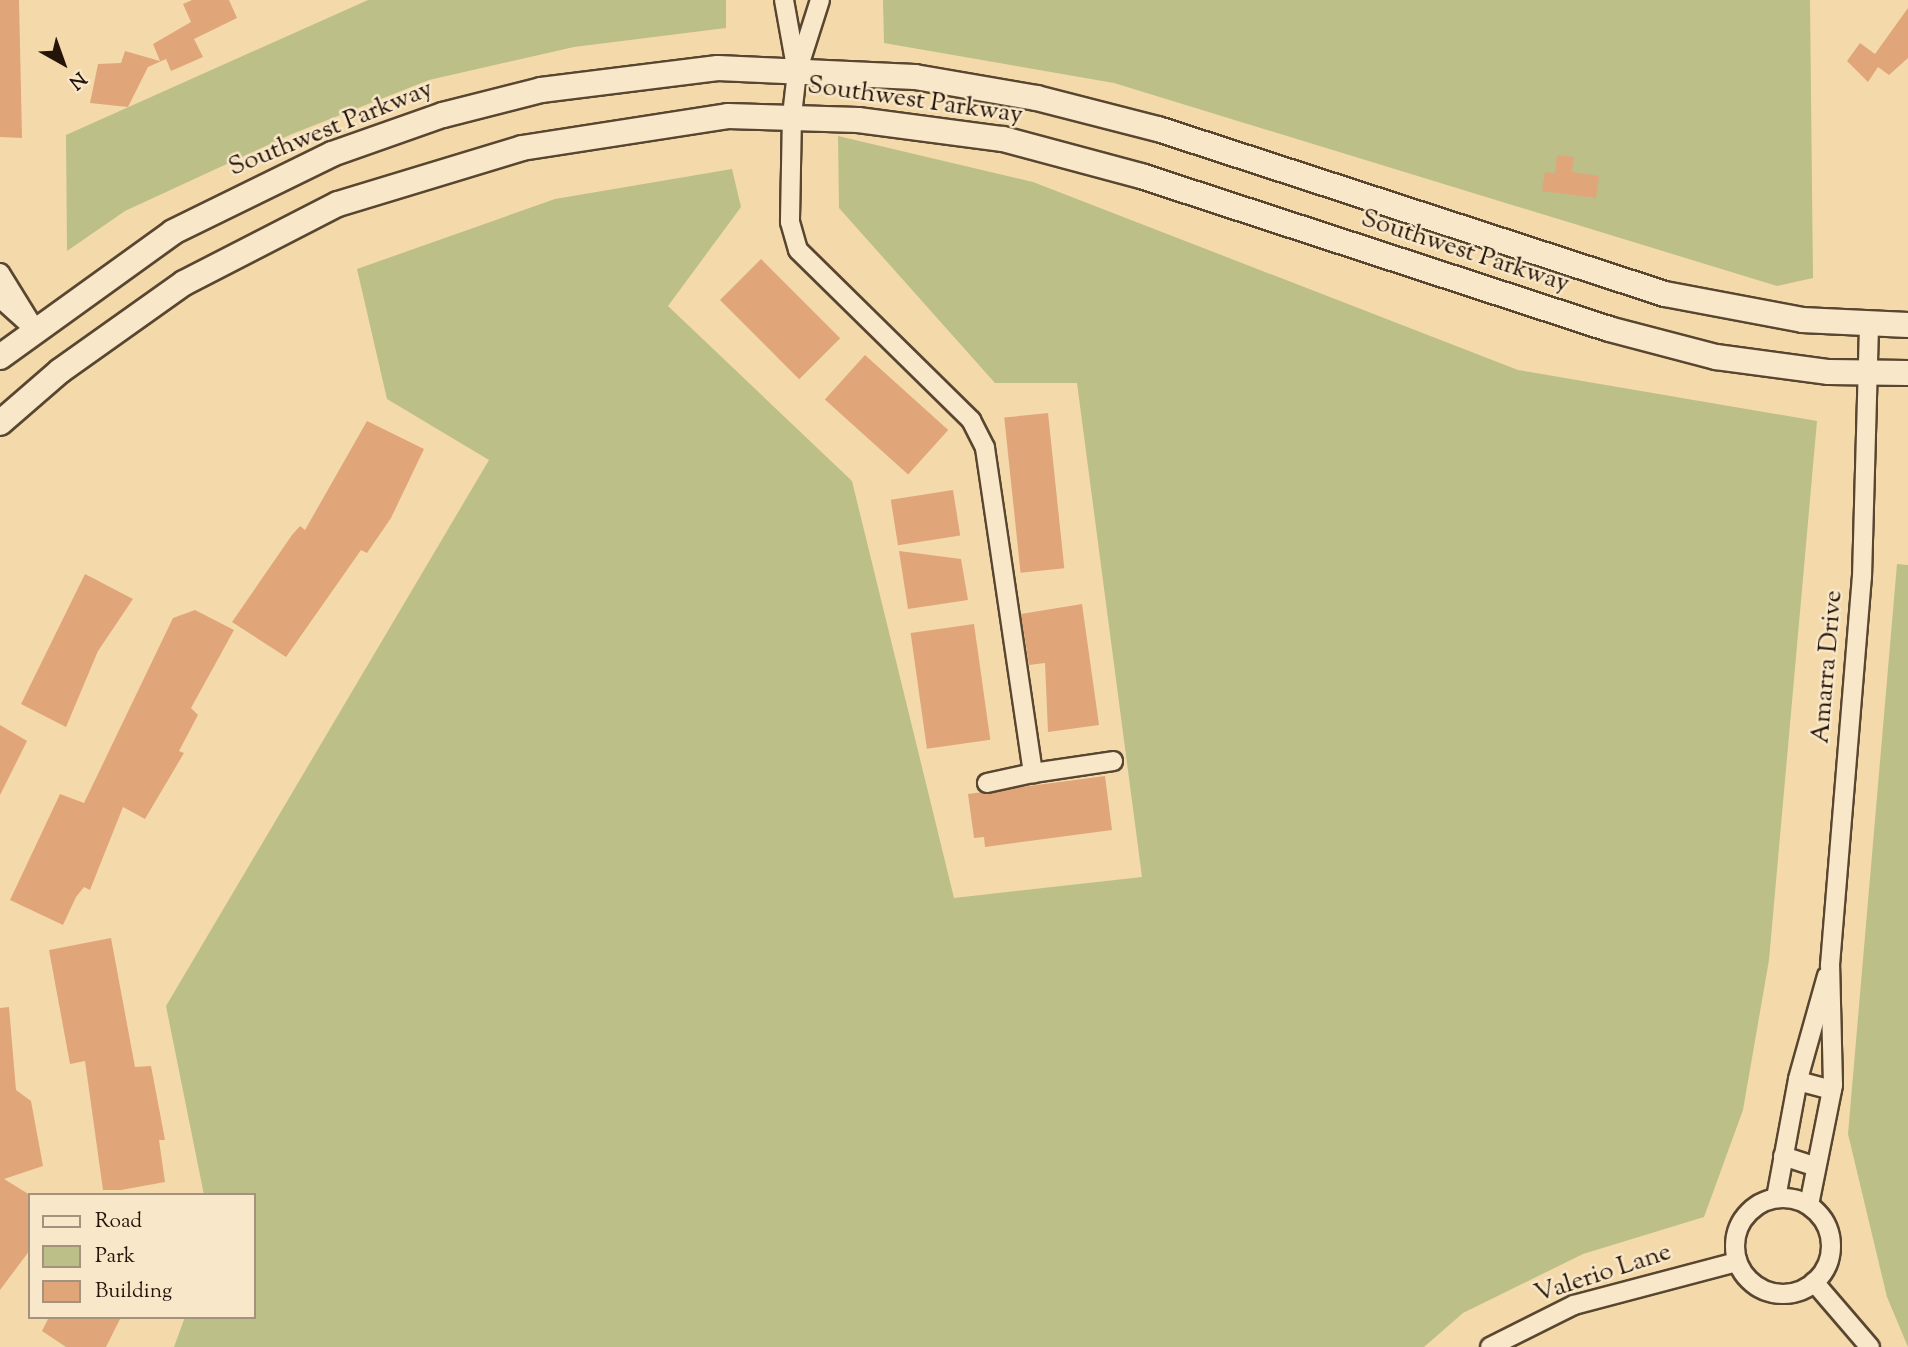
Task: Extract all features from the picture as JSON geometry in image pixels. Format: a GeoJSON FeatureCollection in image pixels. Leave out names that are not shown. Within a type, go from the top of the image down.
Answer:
{"type":"FeatureCollection","features":[{"type":"Feature","properties":{"kind":"main road","name":"Southwest Parkway"},"geometry":{"type":"LineString","coordinates":[[0,357],[34,328],[173,232],[254,187],[443,115],[541,90],[636,75],[718,68],[915,77],[1037,98],[1158,129],[1665,294],[1802,320],[1908,325]]}},
{"type":"Feature","properties":{"kind":"main road","name":"Southwest Parkway"},"geometry":{"type":"LineString","coordinates":[[0,423],[60,371],[173,290],[338,204],[522,148],[646,126],[792,115],[1003,139],[1141,176],[1609,329],[1716,357],[1867,373],[1908,373]]}},
{"type":"Feature","properties":{"kind":"street"},"geometry":{"type":"LineString","coordinates":[[784,0],[797,72]]}},
{"type":"Feature","properties":{"kind":"street"},"geometry":{"type":"LineString","coordinates":[[820,0],[797,72],[792,115],[790,222],[798,250],[971,420],[985,448],[1033,773]]}},
{"type":"Feature","properties":{"kind":"street"},"geometry":{"type":"LineString","coordinates":[[0,272],[34,328]]}},
{"type":"Feature","properties":{"kind":"street"},"geometry":{"type":"LineString","coordinates":[[0,298],[34,328]]}},
{"type":"Feature","properties":{"kind":"street"},"geometry":{"type":"LineString","coordinates":[[1867,373],[1870,323]]}},
{"type":"Feature","properties":{"kind":"street","name":"Amarra Drive"},"geometry":{"type":"LineString","coordinates":[[1809,1205],[1832,1090],[1830,965],[1862,578],[1867,373]]}},
{"type":"Feature","properties":{"kind":"street"},"geometry":{"type":"LineString","coordinates":[[987,783],[1113,761]]}},
{"type":"Feature","properties":{"kind":"street","name":"Amarra Drive"},"geometry":{"type":"LineString","coordinates":[[1776,1198],[1798,1081],[1830,965]]}},
{"type":"Feature","properties":{"kind":"street"},"geometry":{"type":"LineString","coordinates":[[1798,1081],[1832,1090]]}},
{"type":"Feature","properties":{"kind":"street"},"geometry":{"type":"LineString","coordinates":[[1783,1156],[1816,1167]]}},
{"type":"Feature","properties":{"kind":"street"},"geometry":{"type":"LineString","coordinates":[[1776,1198],[1809,1205],[1824,1222],[1831,1244],[1814,1282],[1798,1291],[1769,1292],[1737,1262],[1741,1221],[1776,1198]]}},
{"type":"Feature","properties":{"kind":"street","name":"Valerio Lane"},"geometry":{"type":"LineString","coordinates":[[1490,1347],[1574,1305],[1737,1262]]}},
{"type":"Feature","properties":{"kind":"street"},"geometry":{"type":"LineString","coordinates":[[1814,1282],[1871,1347]]}},
{"type":"Feature","properties":{"kind":"green space"},"geometry":{"type":"Polygon","coordinates":[[[368,0],[726,0],[726,28],[574,47],[429,80],[292,134],[125,211],[67,251],[66,135],[368,0]]]}},
{"type":"Feature","properties":{"kind":"green space"},"geometry":{"type":"Polygon","coordinates":[[[883,0],[1810,0],[1813,278],[1777,286],[1114,83],[884,43],[883,0]]]}},
{"type":"Feature","properties":{"kind":"green space"},"geometry":{"type":"Polygon","coordinates":[[[838,136],[1033,182],[1518,370],[1817,421],[1769,960],[1743,1110],[1704,1217],[1583,1254],[1463,1313],[1424,1347],[174,1347],[184,1319],[256,1319],[256,1193],[204,1193],[166,1006],[489,460],[387,399],[357,269],[555,199],[732,169],[741,207],[668,306],[852,481],[954,898],[1142,877],[1077,383],[995,383],[839,208],[838,136]]]}},
{"type":"Feature","properties":{"kind":"green space"},"geometry":{"type":"Polygon","coordinates":[[[1897,564],[1908,565],[1908,1347],[1887,1297],[1848,1134],[1897,564]]]}},
{"type":"Feature","properties":{"kind":"building"},"geometry":{"type":"Polygon","coordinates":[[[0,0],[19,0],[22,138],[0,137],[0,0]]]}},
{"type":"Feature","properties":{"kind":"building"},"geometry":{"type":"Polygon","coordinates":[[[192,0],[229,0],[237,18],[194,39],[203,57],[171,71],[166,59],[148,67],[128,107],[90,103],[98,64],[121,63],[125,51],[160,61],[153,44],[191,22],[183,4],[192,0]]]}},
{"type":"Feature","properties":{"kind":"building"},"geometry":{"type":"Polygon","coordinates":[[[1908,8],[1908,58],[1889,75],[1878,67],[1868,82],[1847,61],[1860,43],[1875,54],[1908,8]]]}},
{"type":"Feature","properties":{"kind":"building"},"geometry":{"type":"Polygon","coordinates":[[[1557,155],[1574,157],[1572,172],[1599,176],[1596,198],[1542,191],[1545,172],[1555,173],[1557,155]]]}},
{"type":"Feature","properties":{"kind":"building"},"geometry":{"type":"Polygon","coordinates":[[[761,259],[840,338],[799,379],[720,300],[761,259]]]}},
{"type":"Feature","properties":{"kind":"building"},"geometry":{"type":"Polygon","coordinates":[[[865,355],[948,430],[908,475],[825,400],[865,355]]]}},
{"type":"Feature","properties":{"kind":"building"},"geometry":{"type":"Polygon","coordinates":[[[1048,413],[1064,568],[1021,573],[1004,418],[1048,413]]]}},
{"type":"Feature","properties":{"kind":"building"},"geometry":{"type":"Polygon","coordinates":[[[367,421],[424,449],[391,518],[367,553],[361,550],[286,657],[232,622],[292,535],[300,526],[305,530],[367,421]]]}},
{"type":"Feature","properties":{"kind":"building"},"geometry":{"type":"Polygon","coordinates":[[[953,490],[960,535],[898,545],[891,500],[953,490]]]}},
{"type":"Feature","properties":{"kind":"building"},"geometry":{"type":"Polygon","coordinates":[[[899,551],[961,559],[968,600],[908,609],[899,551]]]}},
{"type":"Feature","properties":{"kind":"building"},"geometry":{"type":"Polygon","coordinates":[[[85,574],[133,599],[98,651],[66,727],[21,704],[85,574]]]}},
{"type":"Feature","properties":{"kind":"building"},"geometry":{"type":"Polygon","coordinates":[[[1082,604],[1099,725],[1048,732],[1045,663],[1029,665],[1021,614],[1082,604]]]}},
{"type":"Feature","properties":{"kind":"building"},"geometry":{"type":"Polygon","coordinates":[[[195,610],[234,630],[191,708],[198,715],[179,751],[184,753],[145,819],[123,807],[90,890],[84,887],[76,897],[63,925],[10,900],[60,794],[84,803],[173,618],[195,610]]]}},
{"type":"Feature","properties":{"kind":"building"},"geometry":{"type":"Polygon","coordinates":[[[974,624],[990,740],[927,749],[911,633],[974,624]]]}},
{"type":"Feature","properties":{"kind":"building"},"geometry":{"type":"Polygon","coordinates":[[[0,725],[27,741],[0,795],[0,725]]]}},
{"type":"Feature","properties":{"kind":"building"},"geometry":{"type":"Polygon","coordinates":[[[1105,776],[1112,830],[985,847],[984,837],[974,838],[968,794],[1105,776]]]}},
{"type":"Feature","properties":{"kind":"building"},"geometry":{"type":"Polygon","coordinates":[[[111,938],[135,1067],[151,1066],[165,1140],[159,1140],[165,1182],[121,1190],[103,1190],[85,1061],[70,1064],[49,950],[111,938]]]}},
{"type":"Feature","properties":{"kind":"building"},"geometry":{"type":"Polygon","coordinates":[[[9,1007],[16,1090],[31,1101],[43,1166],[4,1179],[28,1194],[28,1253],[0,1290],[0,1008],[9,1007]]]}},
{"type":"Feature","properties":{"kind":"building"},"geometry":{"type":"Polygon","coordinates":[[[48,1319],[120,1319],[106,1347],[66,1347],[42,1331],[48,1319]]]}}]}
